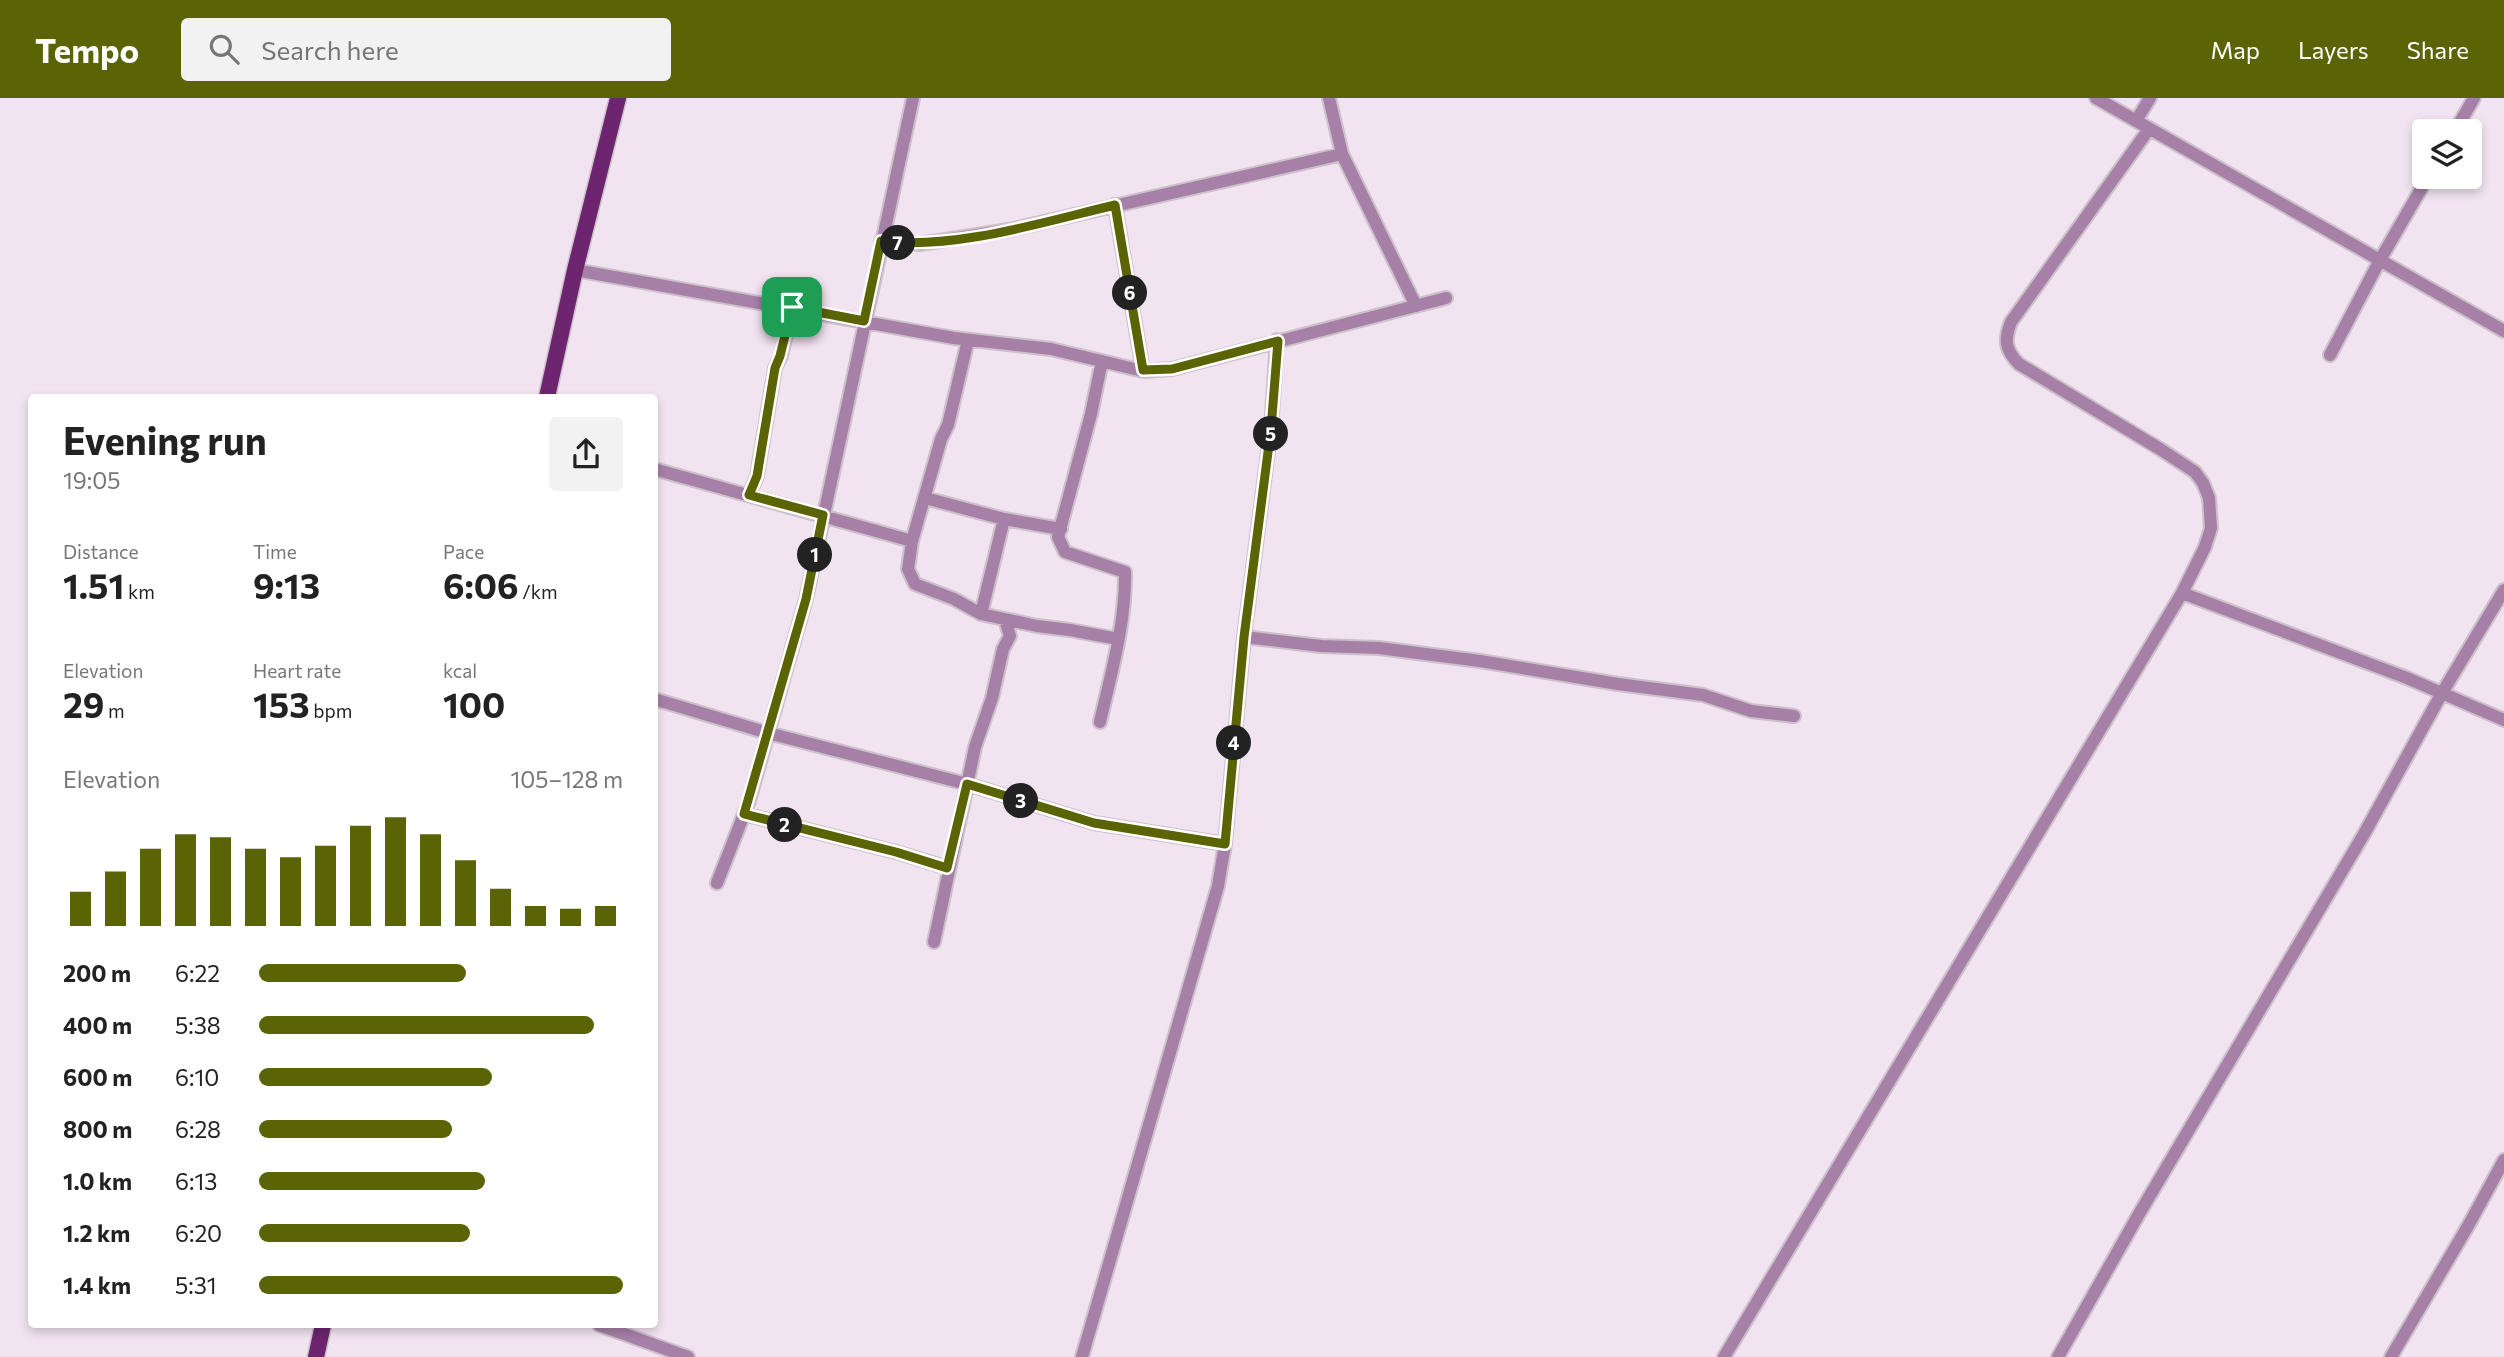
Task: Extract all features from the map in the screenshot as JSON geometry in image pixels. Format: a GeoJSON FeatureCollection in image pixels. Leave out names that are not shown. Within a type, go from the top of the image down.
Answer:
{"type":"FeatureCollection","features":[{"type":"Feature","properties":{"kind":"main road"},"geometry":{"type":"LineString","coordinates":[[548,394],[618,98]]}},
{"type":"Feature","properties":{"kind":"main road"},"geometry":{"type":"LineString","coordinates":[[316,1357],[322,1328]]}},
{"type":"Feature","properties":{"kind":"street"},"geometry":{"type":"LineString","coordinates":[[717,883],[744,814],[806,599],[913,98]]}},
{"type":"Feature","properties":{"kind":"street"},"geometry":{"type":"LineString","coordinates":[[1329,98],[1342,153],[1416,306]]}},
{"type":"Feature","properties":{"kind":"street"},"geometry":{"type":"LineString","coordinates":[[2096,98],[2504,331]]}},
{"type":"Feature","properties":{"kind":"street"},"geometry":{"type":"LineString","coordinates":[[2136,121],[2150,98]]}},
{"type":"Feature","properties":{"kind":"street"},"geometry":{"type":"LineString","coordinates":[[2462,119],[2474,98]]}},
{"type":"Feature","properties":{"kind":"street"},"geometry":{"type":"LineString","coordinates":[[1724,1357],[2182,593],[2205,547],[2211,528],[2209,498],[2195,472],[2019,364],[2006,346],[2006,334],[2011,322],[2149,129]]}},
{"type":"Feature","properties":{"kind":"street"},"geometry":{"type":"LineString","coordinates":[[881,241],[920,244],[1009,230],[1342,153]]}},
{"type":"Feature","properties":{"kind":"street"},"geometry":{"type":"LineString","coordinates":[[2330,355],[2421,189]]}},
{"type":"Feature","properties":{"kind":"street"},"geometry":{"type":"LineString","coordinates":[[1115,205],[1143,370]]}},
{"type":"Feature","properties":{"kind":"street"},"geometry":{"type":"LineString","coordinates":[[575,270],[968,340],[1051,349],[1143,370],[1172,369],[1446,298]]}},
{"type":"Feature","properties":{"kind":"street"},"geometry":{"type":"LineString","coordinates":[[749,495],[757,476],[775,368],[792,307]]}},
{"type":"Feature","properties":{"kind":"street"},"geometry":{"type":"LineString","coordinates":[[968,340],[948,425],[941,439],[912,541],[908,569],[915,584],[954,599],[981,614],[1118,639]]}},
{"type":"Feature","properties":{"kind":"street"},"geometry":{"type":"LineString","coordinates":[[1082,1357],[1218,886],[1225,844],[1244,637],[1271,429],[1278,341]]}},
{"type":"Feature","properties":{"kind":"street"},"geometry":{"type":"LineString","coordinates":[[1100,722],[1118,639],[1125,572],[1065,552],[1058,537],[1091,414],[1102,361]]}},
{"type":"Feature","properties":{"kind":"street"},"geometry":{"type":"LineString","coordinates":[[658,470],[912,541]]}},
{"type":"Feature","properties":{"kind":"street"},"geometry":{"type":"LineString","coordinates":[[925,498],[1004,519],[1061,529]]}},
{"type":"Feature","properties":{"kind":"street"},"geometry":{"type":"LineString","coordinates":[[981,614],[1004,519]]}},
{"type":"Feature","properties":{"kind":"street"},"geometry":{"type":"LineString","coordinates":[[2058,1357],[2504,590]]}},
{"type":"Feature","properties":{"kind":"street"},"geometry":{"type":"LineString","coordinates":[[2182,593],[2407,678],[2504,720]]}},
{"type":"Feature","properties":{"kind":"street"},"geometry":{"type":"LineString","coordinates":[[934,942],[947,868],[979,734],[992,698],[1003,649],[1010,636],[1005,620]]}},
{"type":"Feature","properties":{"kind":"street"},"geometry":{"type":"LineString","coordinates":[[1244,637],[1480,661],[1703,695],[1751,710],[1794,716]]}},
{"type":"Feature","properties":{"kind":"street"},"geometry":{"type":"LineString","coordinates":[[658,700],[768,733],[967,784],[1094,823],[1225,844]]}},
{"type":"Feature","properties":{"kind":"street"},"geometry":{"type":"LineString","coordinates":[[744,814],[896,852],[947,868]]}},
{"type":"Feature","properties":{"kind":"street"},"geometry":{"type":"LineString","coordinates":[[2391,1357],[2504,1160]]}},
{"type":"Feature","properties":{"kind":"street"},"geometry":{"type":"LineString","coordinates":[[607,1328],[688,1357]]}},
{"type":"Feature","properties":{"kind":"route"},"geometry":{"type":"LineString","coordinates":[[1115,205],[1143,370],[1172,369],[1278,341],[1271,429],[1244,637],[1225,844],[1094,823],[967,784],[947,868],[896,852],[744,814],[806,599],[823,515],[749,495],[757,476],[775,368],[792,307],[864,321],[881,241],[920,244],[946,240],[1009,230],[1115,205]]}}]}
